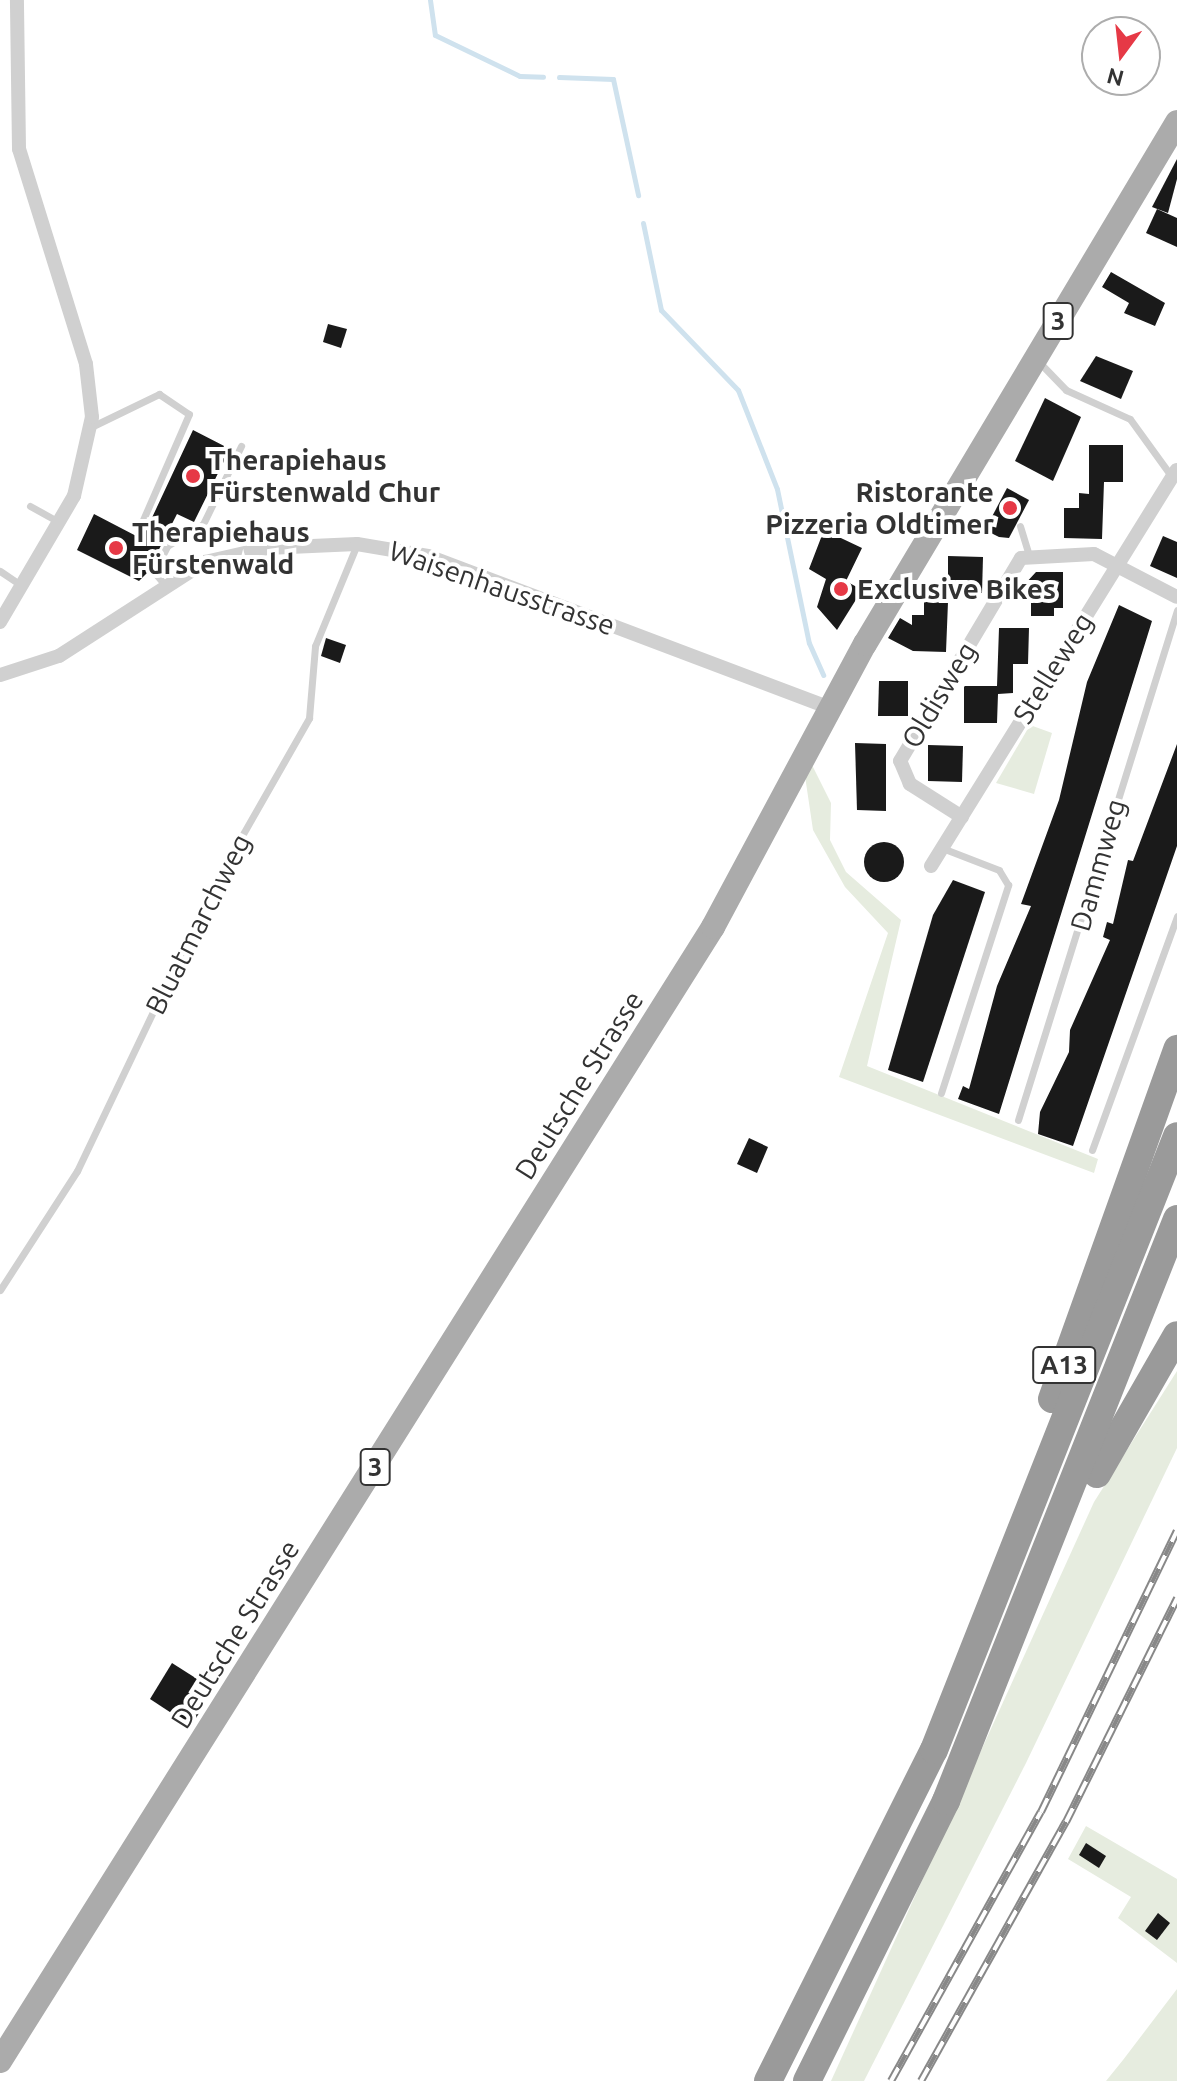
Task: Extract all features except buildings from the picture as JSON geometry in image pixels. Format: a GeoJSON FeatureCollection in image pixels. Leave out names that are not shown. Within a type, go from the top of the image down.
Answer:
{"type":"FeatureCollection","features":[{"type":"Feature","properties":{"kind":"highway","name":"A13"},"geometry":{"type":"LineString","coordinates":[[961,1685],[999,1549],[1177,1049]]}},
{"type":"Feature","properties":{"kind":"highway","name":"A13"},"geometry":{"type":"LineString","coordinates":[[768,2081],[866,1895],[961,1685],[1177,1136]]}},
{"type":"Feature","properties":{"kind":"highway","name":"A13"},"geometry":{"type":"LineString","coordinates":[[807,2081],[946,1801],[1011,1647],[1177,1219]]}},
{"type":"Feature","properties":{"kind":"highway","name":"A13"},"geometry":{"type":"LineString","coordinates":[[1011,1647],[1062,1557],[1107,1449],[1177,1335]]}},
{"type":"Feature","properties":{"kind":"main road","name":"Deutsche Strasse"},"geometry":{"type":"LineString","coordinates":[[0,2061],[720,917],[831,708],[985,452],[1035,359],[1177,122]]}},
{"type":"Feature","properties":{"kind":"street"},"geometry":{"type":"LineString","coordinates":[[0,622],[61,523],[82,477],[91,427],[86,364],[19,149],[17,0]]}},
{"type":"Feature","properties":{"kind":"street","name":"Stelleweg"},"geometry":{"type":"LineString","coordinates":[[931,866],[1174,473]]}},
{"type":"Feature","properties":{"kind":"street","name":"Waisenhausstrasse"},"geometry":{"type":"LineString","coordinates":[[0,675],[59,656],[165,585],[222,557],[357,544],[428,556],[831,708]]}},
{"type":"Feature","properties":{"kind":"street"},"geometry":{"type":"LineString","coordinates":[[1028,553],[1094,554],[1177,597]]}},
{"type":"Feature","properties":{"kind":"street","name":"Oldisweg"},"geometry":{"type":"LineString","coordinates":[[962,817],[910,784],[900,761],[1028,553]]}},
{"type":"Feature","properties":{"kind":"lane"},"geometry":{"type":"LineString","coordinates":[[1035,359],[1066,390],[1130,419],[1174,473]]}},
{"type":"Feature","properties":{"kind":"lane"},"geometry":{"type":"LineString","coordinates":[[91,427],[159,394],[189,414],[142,522]]}},
{"type":"Feature","properties":{"kind":"lane"},"geometry":{"type":"LineString","coordinates":[[165,585],[154,572],[167,546],[203,524],[241,446]]}},
{"type":"Feature","properties":{"kind":"lane"},"geometry":{"type":"LineString","coordinates":[[30,506],[61,523]]}},
{"type":"Feature","properties":{"kind":"lane"},"geometry":{"type":"LineString","coordinates":[[1020,526],[1028,553]]}},
{"type":"Feature","properties":{"kind":"lane","name":"Bluatmarchweg"},"geometry":{"type":"LineString","coordinates":[[0,1290],[77,1171],[211,890],[309,718],[315,646],[357,544]]}},
{"type":"Feature","properties":{"kind":"lane"},"geometry":{"type":"LineString","coordinates":[[0,571],[23,587]]}},
{"type":"Feature","properties":{"kind":"lane","name":"Dammweg"},"geometry":{"type":"LineString","coordinates":[[1018,1120],[1177,610]]}},
{"type":"Feature","properties":{"kind":"lane"},"geometry":{"type":"LineString","coordinates":[[941,1093],[1008,885],[999,870],[942,848]]}},
{"type":"Feature","properties":{"kind":"lane"},"geometry":{"type":"LineString","coordinates":[[1092,1150],[1177,916]]}},
{"type":"Feature","properties":{"kind":"shaded area"},"geometry":{"type":"Polygon","coordinates":[[[1030,725],[1052,733],[1034,794],[996,783],[1030,725]]]}},
{"type":"Feature","properties":{"kind":"shaded area"},"geometry":{"type":"Polygon","coordinates":[[[812,765],[831,803],[830,840],[846,872],[901,920],[867,1066],[1098,1159],[1094,1173],[839,1077],[888,933],[845,887],[813,830],[805,776],[812,765]]]}},
{"type":"Feature","properties":{"kind":"shaded area"},"geometry":{"type":"Polygon","coordinates":[[[1177,1371],[1177,1448],[1026,1763],[864,2081],[831,2081],[1094,1502],[1177,1371]]]}},
{"type":"Feature","properties":{"kind":"shaded area"},"geometry":{"type":"Polygon","coordinates":[[[1086,1826],[1177,1879],[1177,1963],[1118,1918],[1131,1897],[1068,1859],[1086,1826]]]}},
{"type":"Feature","properties":{"kind":"shaded area"},"geometry":{"type":"Polygon","coordinates":[[[1177,1989],[1177,2081],[1106,2081],[1123,2060],[1177,1989]]]}},
{"type":"Feature","properties":{"kind":"waterway"},"geometry":{"type":"LineString","coordinates":[[430,0],[435,35],[520,76],[543,77]]}},
{"type":"Feature","properties":{"kind":"waterway"},"geometry":{"type":"LineString","coordinates":[[559,77],[613,79],[638,195]]}},
{"type":"Feature","properties":{"kind":"waterway"},"geometry":{"type":"LineString","coordinates":[[643,223],[661,310],[738,390],[777,489],[809,643],[823,675]]}},
{"type":"Feature","properties":{"kind":"railway"},"geometry":{"type":"LineString","coordinates":[[891,2081],[1041,1812],[1177,1531]]}},
{"type":"Feature","properties":{"kind":"railway"},"geometry":{"type":"LineString","coordinates":[[921,2081],[1066,1822],[1177,1598]]}},
{"type":"Feature","properties":{"kind":"place","name":"Therapiehaus Fürstenwald Chur"},"geometry":{"type":"Point","coordinates":[193,476]}},
{"type":"Feature","properties":{"kind":"place","name":"Ristorante Pizzeria Oldtimer"},"geometry":{"type":"Point","coordinates":[1010,508]}},
{"type":"Feature","properties":{"kind":"place","name":"Therapiehaus Fürstenwald"},"geometry":{"type":"Point","coordinates":[116,548]}},
{"type":"Feature","properties":{"kind":"place","name":"Exclusive Bikes"},"geometry":{"type":"Point","coordinates":[841,589]}}]}
